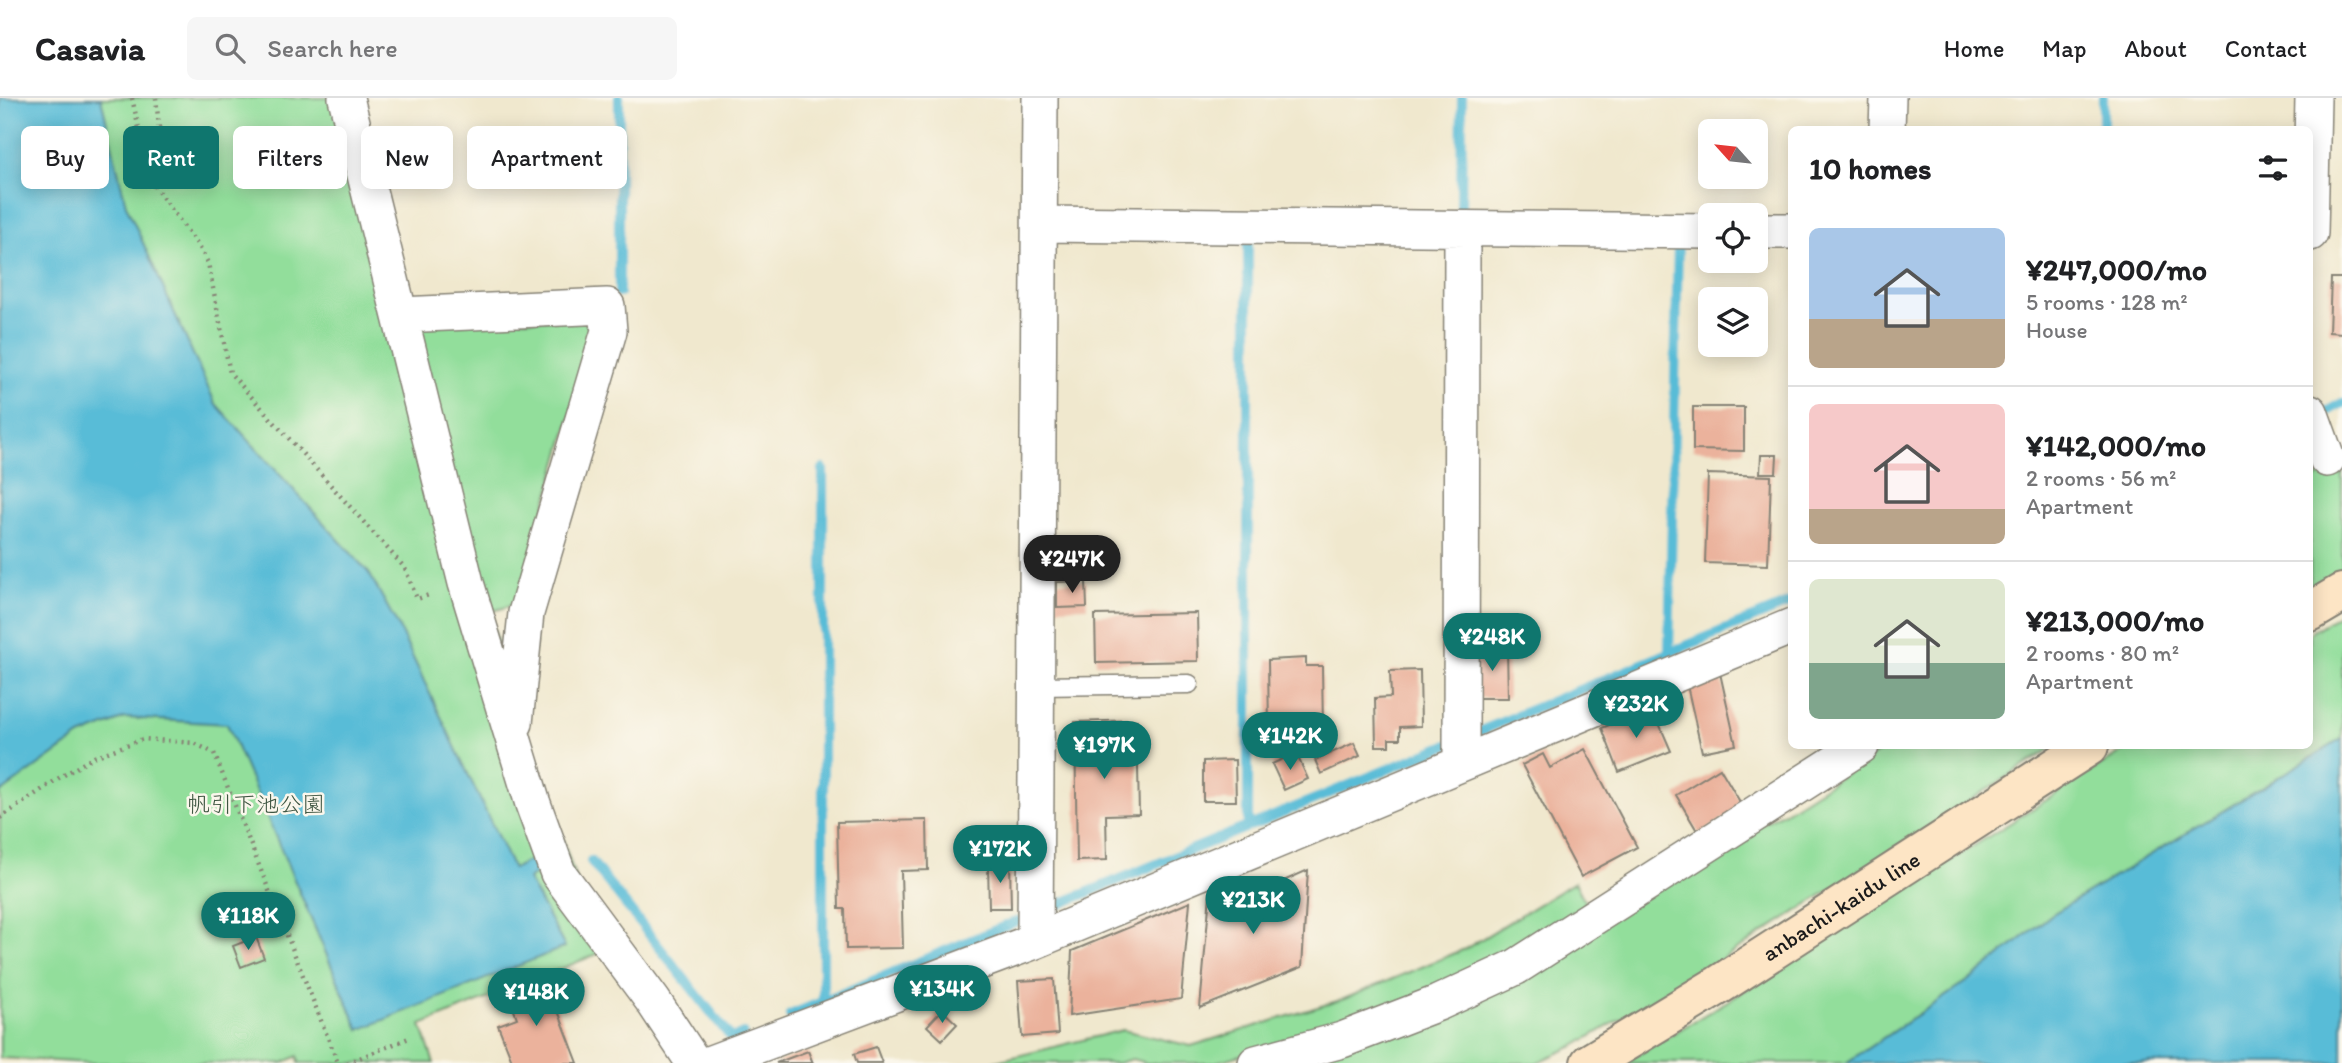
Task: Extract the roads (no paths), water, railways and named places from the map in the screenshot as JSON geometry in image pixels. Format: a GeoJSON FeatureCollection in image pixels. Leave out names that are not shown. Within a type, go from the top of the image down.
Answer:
{"type":"FeatureCollection","features":[{"type":"Feature","properties":{"kind":"main road"},"geometry":{"type":"LineString","coordinates":[[2313,610],[2342,593]]}},
{"type":"Feature","properties":{"kind":"main road","name":"anbachi-kaidu line"},"geometry":{"type":"LineString","coordinates":[[1590,1063],[1719,985],[2084,749]]}},
{"type":"Feature","properties":{"kind":"street"},"geometry":{"type":"LineString","coordinates":[[346,98],[466,583],[558,873],[653,1001],[694,1063]]}},
{"type":"Feature","properties":{"kind":"street"},"geometry":{"type":"LineString","coordinates":[[1035,941],[1040,98]]}},
{"type":"Feature","properties":{"kind":"street"},"geometry":{"type":"LineString","coordinates":[[1888,98],[1888,126]]}},
{"type":"Feature","properties":{"kind":"street"},"geometry":{"type":"LineString","coordinates":[[2312,126],[2313,98]]}},
{"type":"Feature","properties":{"kind":"street"},"geometry":{"type":"LineString","coordinates":[[1040,224],[1698,231]]}},
{"type":"Feature","properties":{"kind":"street"},"geometry":{"type":"LineString","coordinates":[[1461,763],[1462,229]]}},
{"type":"Feature","properties":{"kind":"street"},"geometry":{"type":"LineString","coordinates":[[1768,231],[1788,232]]}},
{"type":"Feature","properties":{"kind":"street"},"geometry":{"type":"LineString","coordinates":[[400,315],[607,306],[609,331],[526,613],[514,741]]}},
{"type":"Feature","properties":{"kind":"street"},"geometry":{"type":"LineString","coordinates":[[2313,420],[2327,460]]}},
{"type":"Feature","properties":{"kind":"street"},"geometry":{"type":"LineString","coordinates":[[711,1063],[1035,941],[1788,628]]}},
{"type":"Feature","properties":{"kind":"street"},"geometry":{"type":"LineString","coordinates":[[1256,1063],[1342,1040],[1438,1003],[1516,967],[1856,749]]}},
{"type":"Feature","properties":{"kind":"lane"},"geometry":{"type":"LineString","coordinates":[[1037,686],[1189,684]]}},
{"type":"Feature","properties":{"kind":"water"},"geometry":{"type":"Polygon","coordinates":[[[0,98],[101,98],[108,126],[21,126],[21,189],[109,189],[109,132],[126,205],[215,403],[369,573],[397,624],[513,869],[534,858],[539,872],[528,879],[565,947],[359,1030],[227,724],[125,718],[80,736],[0,793],[0,98]]]}},
{"type":"Feature","properties":{"kind":"water"},"geometry":{"type":"Polygon","coordinates":[[[2342,739],[2342,1063],[1846,1063],[1974,977],[2051,915],[2342,739]]]}},
{"type":"Feature","properties":{"kind":"waterway"},"geometry":{"type":"LineString","coordinates":[[619,98],[619,293]]}},
{"type":"Feature","properties":{"kind":"waterway"},"geometry":{"type":"LineString","coordinates":[[1461,215],[1462,98]]}},
{"type":"Feature","properties":{"kind":"waterway"},"geometry":{"type":"LineString","coordinates":[[2103,98],[2103,126]]}},
{"type":"Feature","properties":{"kind":"waterway"},"geometry":{"type":"LineString","coordinates":[[1248,238],[1248,826]]}},
{"type":"Feature","properties":{"kind":"waterway"},"geometry":{"type":"LineString","coordinates":[[1669,653],[1678,246]]}},
{"type":"Feature","properties":{"kind":"waterway"},"geometry":{"type":"LineString","coordinates":[[2326,412],[2342,403]]}},
{"type":"Feature","properties":{"kind":"waterway"},"geometry":{"type":"LineString","coordinates":[[823,469],[823,1001]]}},
{"type":"Feature","properties":{"kind":"waterway"},"geometry":{"type":"LineString","coordinates":[[1473,734],[1788,604]]}},
{"type":"Feature","properties":{"kind":"waterway"},"geometry":{"type":"LineString","coordinates":[[1057,905],[1447,745]]}},
{"type":"Feature","properties":{"kind":"waterway"},"geometry":{"type":"LineString","coordinates":[[591,861],[732,1039],[743,1034]]}},
{"type":"Feature","properties":{"kind":"waterway"},"geometry":{"type":"LineString","coordinates":[[790,1015],[1017,921]]}},
{"type":"Feature","properties":{"kind":"park label","name":"帆引下池公園"},"geometry":{"type":"Point","coordinates":[256,804]}}]}
